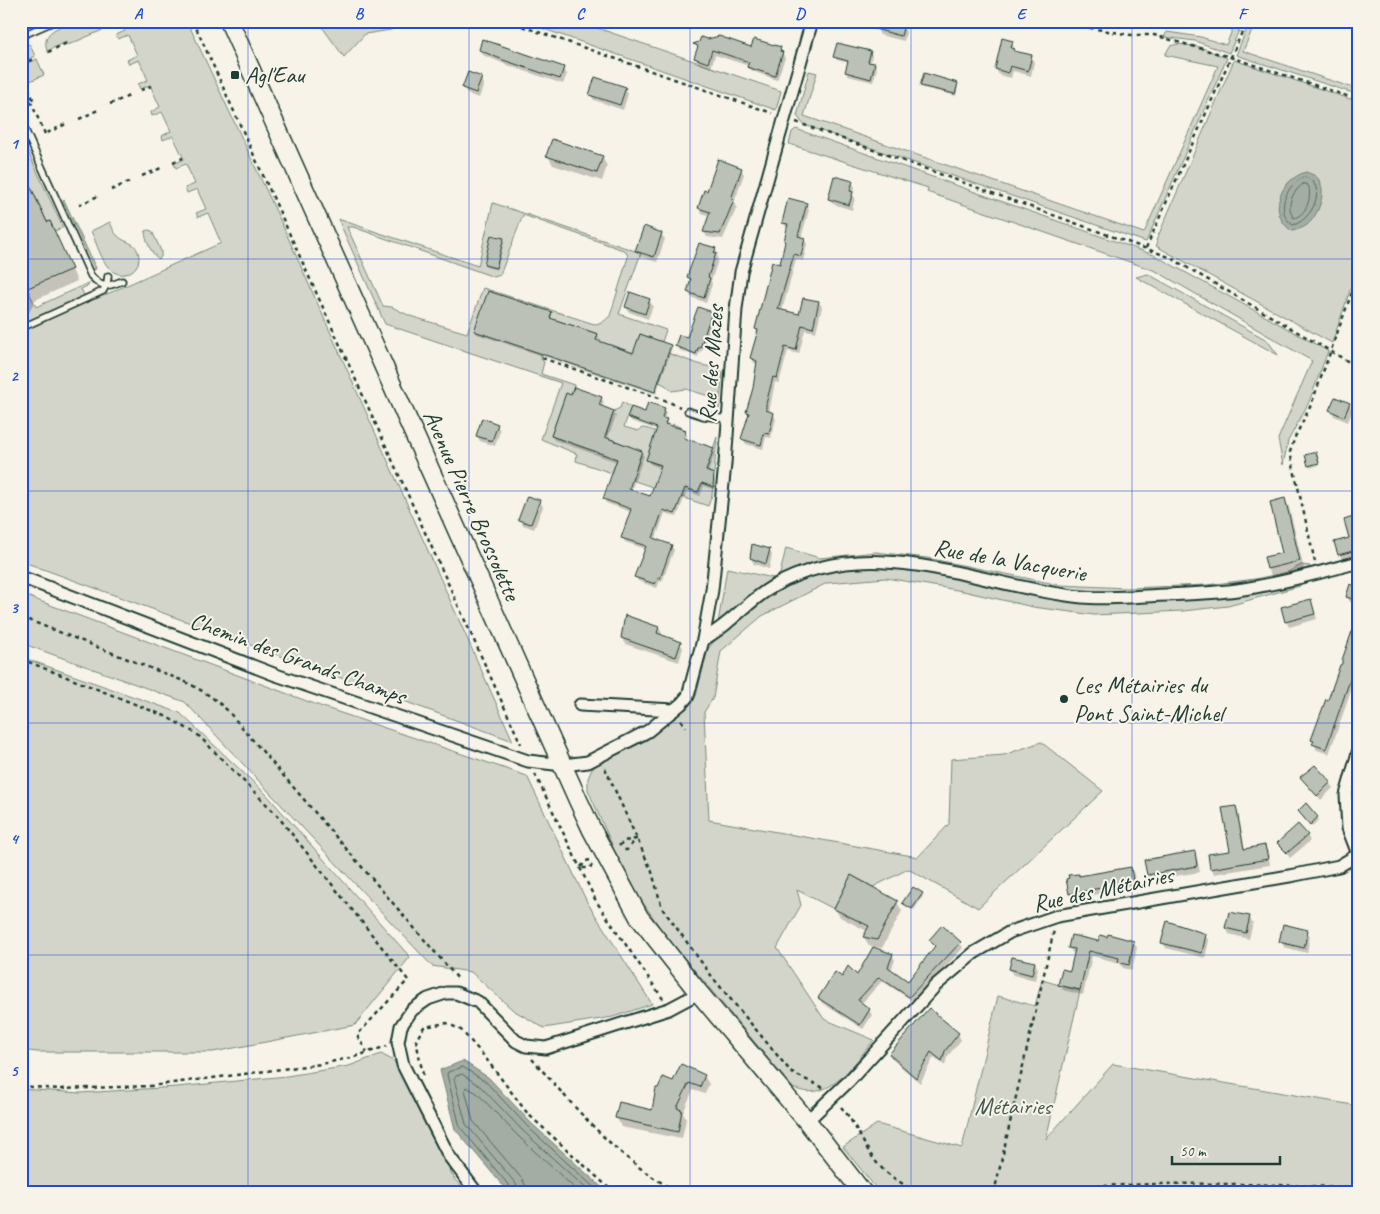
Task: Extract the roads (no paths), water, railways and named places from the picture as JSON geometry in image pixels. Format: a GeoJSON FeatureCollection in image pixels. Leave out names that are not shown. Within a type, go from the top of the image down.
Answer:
{"type":"FeatureCollection","features":[{"type":"Feature","properties":{"kind":"main road","name":"Avenue Pierre Brossolette"},"geometry":{"type":"LineString","coordinates":[[229,21],[592,830],[639,917],[863,1193]]}},
{"type":"Feature","properties":{"kind":"street","name":"Rue des Mazes"},"geometry":{"type":"LineString","coordinates":[[563,765],[588,762],[648,731],[688,696],[703,640],[712,590],[718,538],[736,309],[741,272],[812,21]]}},
{"type":"Feature","properties":{"kind":"street","name":"Rue de la Vacquerie"},"geometry":{"type":"LineString","coordinates":[[703,640],[727,623],[748,603],[772,587],[818,568],[844,563],[908,564],[1084,598],[1190,594],[1236,590],[1283,582],[1359,562]]}},
{"type":"Feature","properties":{"kind":"street","name":"Chemin des Grands Champs"},"geometry":{"type":"LineString","coordinates":[[21,577],[276,676],[528,761],[563,765]]}},
{"type":"Feature","properties":{"kind":"street"},"geometry":{"type":"LineString","coordinates":[[580,706],[674,710]]}},
{"type":"Feature","properties":{"kind":"street"},"geometry":{"type":"LineString","coordinates":[[1358,854],[1348,828],[1346,795],[1359,748]]}},
{"type":"Feature","properties":{"kind":"street","name":"Rue des Métairies"},"geometry":{"type":"LineString","coordinates":[[807,1122],[832,1098],[936,985],[974,953],[1010,932],[1057,916],[1339,866],[1358,854]]}},
{"type":"Feature","properties":{"kind":"street"},"geometry":{"type":"LineString","coordinates":[[477,1193],[449,1156],[403,1065],[398,1042],[401,1026],[412,1010],[428,999],[446,993],[456,993],[478,1002],[516,1041],[526,1046],[546,1048],[669,1008],[699,993]]}},
{"type":"Feature","properties":{"kind":"lane"},"geometry":{"type":"LineString","coordinates":[[21,36],[55,21]]}},
{"type":"Feature","properties":{"kind":"lane"},"geometry":{"type":"LineString","coordinates":[[21,121],[91,276],[96,282],[105,286],[122,281]]}},
{"type":"Feature","properties":{"kind":"lane"},"geometry":{"type":"LineString","coordinates":[[21,328],[96,295],[102,291],[108,276]]}},
{"type":"Feature","properties":{"kind":"lane"},"geometry":{"type":"LineString","coordinates":[[688,411],[703,416],[728,419]]}},
{"type":"Feature","properties":{"kind":"water"},"geometry":{"type":"Polygon","coordinates":[[[1306,172],[1319,180],[1322,198],[1318,210],[1311,221],[1300,229],[1292,231],[1284,224],[1280,216],[1278,207],[1280,198],[1289,182],[1306,172]]]}},
{"type":"Feature","properties":{"kind":"water"},"geometry":{"type":"Polygon","coordinates":[[[463,1061],[489,1078],[531,1123],[608,1193],[509,1193],[455,1129],[440,1070],[463,1061]]]}},
{"type":"Feature","properties":{"kind":"place","name":"Agl'Eau"},"geometry":{"type":"Point","coordinates":[235,75]}},
{"type":"Feature","properties":{"kind":"place","name":"Les Métairies du Pont Saint-Michel"},"geometry":{"type":"Point","coordinates":[1064,699]}},
{"type":"Feature","properties":{"kind":"park label","name":"Métairies"},"geometry":{"type":"Point","coordinates":[1013,1106]}}]}
